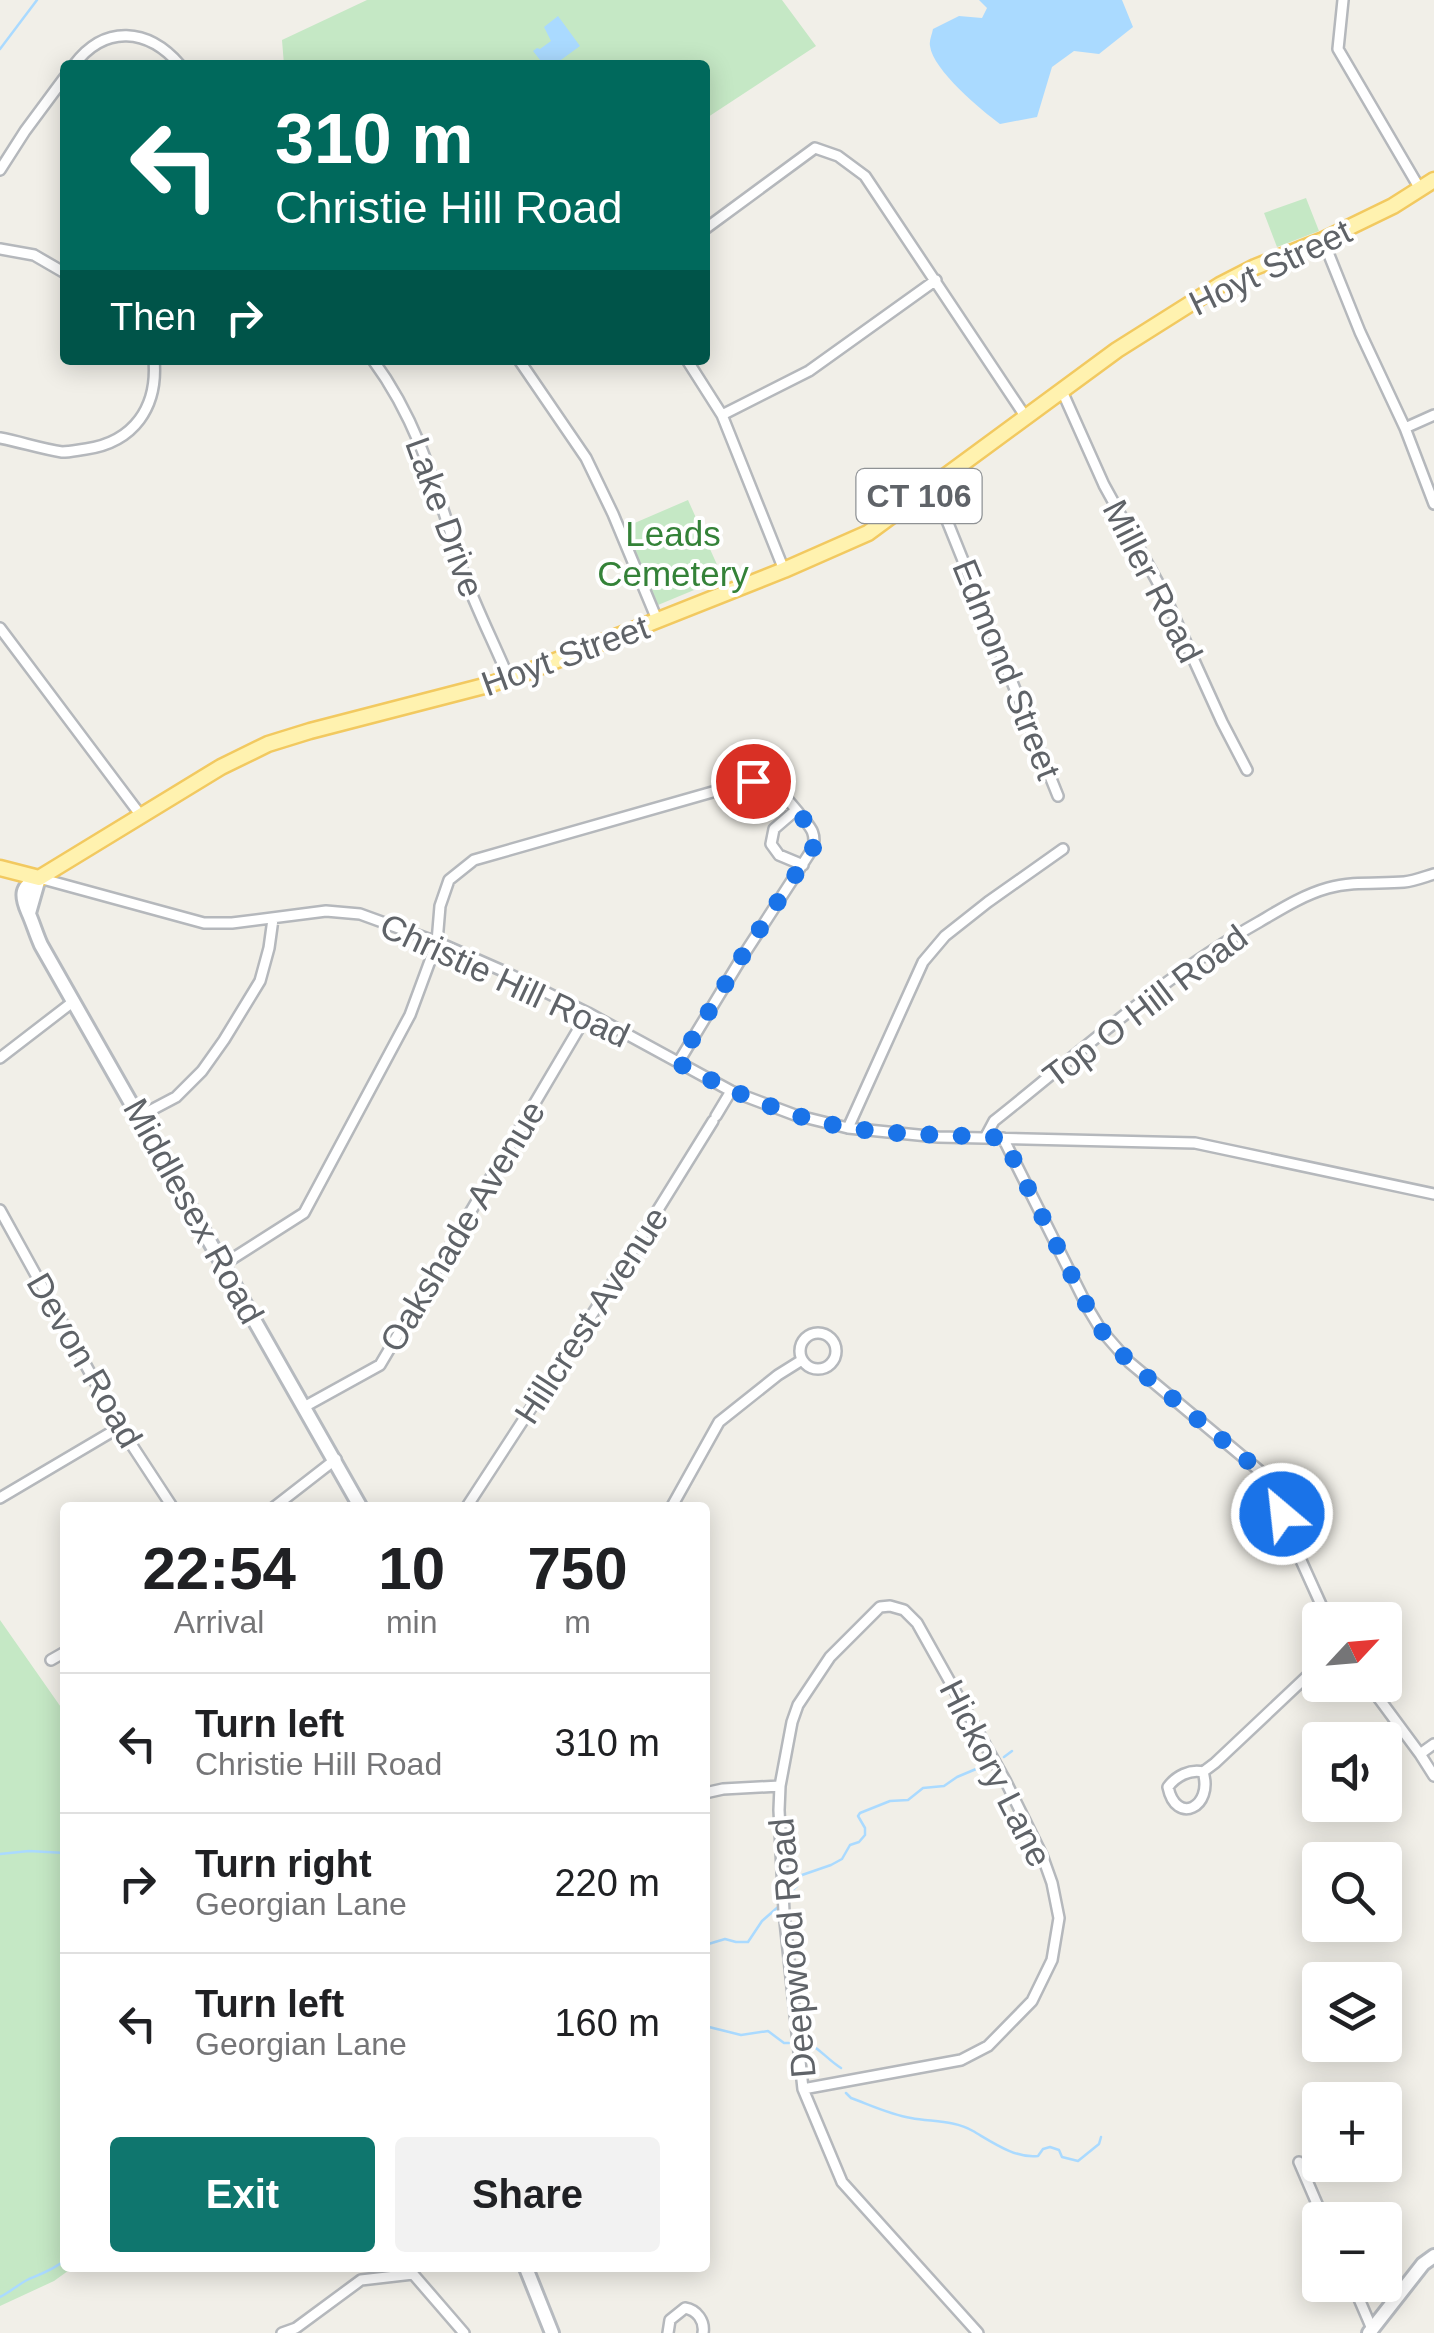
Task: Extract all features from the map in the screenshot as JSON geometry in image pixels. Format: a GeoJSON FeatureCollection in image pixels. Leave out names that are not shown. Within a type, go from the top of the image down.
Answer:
{"type":"FeatureCollection","features":[{"type":"Feature","properties":{"kind":"main road","name":"Hoyt Street"},"geometry":{"type":"LineString","coordinates":[[39,878],[236,759],[268,744],[509,678],[658,622],[868,533],[1117,350],[1223,284],[1393,206],[1434,180]]}},
{"type":"Feature","properties":{"kind":"main road"},"geometry":{"type":"LineString","coordinates":[[0,868],[39,878]]}},
{"type":"Feature","properties":{"kind":"street"},"geometry":{"type":"LineString","coordinates":[[1343,0],[1338,49],[1420,189]]}},
{"type":"Feature","properties":{"kind":"street"},"geometry":{"type":"LineString","coordinates":[[78,60],[86,49],[108,38],[134,35],[166,49],[176,60]]}},
{"type":"Feature","properties":{"kind":"street"},"geometry":{"type":"LineString","coordinates":[[0,170],[60,85]]}},
{"type":"Feature","properties":{"kind":"street"},"geometry":{"type":"LineString","coordinates":[[710,226],[815,148],[838,156],[865,176],[1026,416]]}},
{"type":"Feature","properties":{"kind":"street"},"geometry":{"type":"LineString","coordinates":[[1323,240],[1434,504]]}},
{"type":"Feature","properties":{"kind":"street"},"geometry":{"type":"LineString","coordinates":[[0,249],[34,255],[60,270]]}},
{"type":"Feature","properties":{"kind":"street"},"geometry":{"type":"LineString","coordinates":[[722,416],[808,371],[936,280]]}},
{"type":"Feature","properties":{"kind":"street"},"geometry":{"type":"LineString","coordinates":[[0,438],[64,452],[104,446],[140,420],[154,394],[154,365]]}},
{"type":"Feature","properties":{"kind":"street","name":"Lake Drive"},"geometry":{"type":"LineString","coordinates":[[377,365],[394,389],[422,447],[464,575],[509,678]]}},
{"type":"Feature","properties":{"kind":"street"},"geometry":{"type":"LineString","coordinates":[[522,365],[586,458],[658,622]]}},
{"type":"Feature","properties":{"kind":"street"},"geometry":{"type":"LineString","coordinates":[[689,365],[722,416],[784,570]]}},
{"type":"Feature","properties":{"kind":"street","name":"Miller Road"},"geometry":{"type":"LineString","coordinates":[[1062,391],[1104,485],[1162,590],[1247,770]]}},
{"type":"Feature","properties":{"kind":"street"},"geometry":{"type":"LineString","coordinates":[[1405,428],[1434,415]]}},
{"type":"Feature","properties":{"kind":"street","name":"Edmond Street"},"geometry":{"type":"LineString","coordinates":[[933,486],[1058,796]]}},
{"type":"Feature","properties":{"kind":"street"},"geometry":{"type":"LineString","coordinates":[[0,628],[142,817]]}},
{"type":"Feature","properties":{"kind":"street"},"geometry":{"type":"LineString","coordinates":[[224,1264],[304,1213],[410,1015],[437,942],[440,906],[449,880],[474,860],[753,781],[769,784],[782,792],[812,828],[813,848],[678,1063]]}},
{"type":"Feature","properties":{"kind":"street"},"geometry":{"type":"LineString","coordinates":[[796,810],[774,829],[771,844],[779,855],[803,865]]}},
{"type":"Feature","properties":{"kind":"street"},"geometry":{"type":"LineString","coordinates":[[848,1128],[923,962],[945,936],[1064,849]]}},
{"type":"Feature","properties":{"kind":"street","name":"Top O Hill Road"},"geometry":{"type":"LineString","coordinates":[[986,1136],[994,1121],[1215,947],[1298,899],[1329,888],[1366,882],[1409,882],[1434,874]]}},
{"type":"Feature","properties":{"kind":"street","name":"Christie Hill Road"},"geometry":{"type":"LineString","coordinates":[[39,878],[204,923],[326,910],[360,914],[437,942],[588,1013],[731,1091],[795,1115],[848,1128],[938,1136],[1195,1143],[1434,1194]]}},
{"type":"Feature","properties":{"kind":"street","name":"Middlesex Road"},"geometry":{"type":"LineString","coordinates":[[39,878],[28,913],[41,945],[359,1502]]}},
{"type":"Feature","properties":{"kind":"street"},"geometry":{"type":"LineString","coordinates":[[140,1116],[176,1097],[202,1072],[224,1040],[260,981],[273,918]]}},
{"type":"Feature","properties":{"kind":"street"},"geometry":{"type":"LineString","coordinates":[[0,1058],[74,1001]]}},
{"type":"Feature","properties":{"kind":"street","name":"Oakshade Avenue"},"geometry":{"type":"LineString","coordinates":[[304,1407],[380,1365],[588,1013]]}},
{"type":"Feature","properties":{"kind":"street","name":"Hillcrest Avenue"},"geometry":{"type":"LineString","coordinates":[[470,1502],[731,1091]]}},
{"type":"Feature","properties":{"kind":"street"},"geometry":{"type":"LineString","coordinates":[[1003,1138],[1101,1330],[1129,1362],[1261,1472],[1320,1602]]}},
{"type":"Feature","properties":{"kind":"street","name":"Devon Road"},"geometry":{"type":"LineString","coordinates":[[0,1210],[120,1428],[169,1502]]}},
{"type":"Feature","properties":{"kind":"street"},"geometry":{"type":"LineString","coordinates":[[823,1334],[834,1342],[835,1354],[825,1367],[812,1368],[802,1360],[800,1346],[809,1335],[823,1334]]}},
{"type":"Feature","properties":{"kind":"street"},"geometry":{"type":"LineString","coordinates":[[674,1502],[719,1422],[802,1360]]}},
{"type":"Feature","properties":{"kind":"street"},"geometry":{"type":"LineString","coordinates":[[1,1496],[120,1428]]}},
{"type":"Feature","properties":{"kind":"street"},"geometry":{"type":"LineString","coordinates":[[280,1502],[336,1459]]}},
{"type":"Feature","properties":{"kind":"street","name":"Deepwood Road"},"geometry":{"type":"LineString","coordinates":[[890,1606],[880,1607],[856,1630],[830,1656],[806,1690],[792,1722],[780,1786],[784,1912],[802,2089],[842,2182],[978,2333]]}},
{"type":"Feature","properties":{"kind":"street","name":"Hickory Lane"},"geometry":{"type":"LineString","coordinates":[[802,2089],[961,2060],[988,2046],[1032,2001],[1052,1960],[1059,1918],[1052,1882],[1029,1826],[917,1623],[904,1610],[890,1606]]}},
{"type":"Feature","properties":{"kind":"street"},"geometry":{"type":"LineString","coordinates":[[51,1660],[60,1655]]}},
{"type":"Feature","properties":{"kind":"street"},"geometry":{"type":"LineString","coordinates":[[1203,1772],[1203,1800],[1187,1809],[1176,1805],[1169,1794],[1172,1781],[1192,1771],[1203,1772],[1302,1681]]}},
{"type":"Feature","properties":{"kind":"street"},"geometry":{"type":"LineString","coordinates":[[1381,1702],[1434,1776]]}},
{"type":"Feature","properties":{"kind":"street"},"geometry":{"type":"LineString","coordinates":[[1420,1754],[1434,1744]]}},
{"type":"Feature","properties":{"kind":"street"},"geometry":{"type":"LineString","coordinates":[[710,1792],[780,1786]]}},
{"type":"Feature","properties":{"kind":"street"},"geometry":{"type":"LineString","coordinates":[[1299,2162],[1316,2202]]}},
{"type":"Feature","properties":{"kind":"street"},"geometry":{"type":"LineString","coordinates":[[1359,2302],[1370,2331],[1434,2256]]}},
{"type":"Feature","properties":{"kind":"street"},"geometry":{"type":"LineString","coordinates":[[528,2272],[552,2333]]}},
{"type":"Feature","properties":{"kind":"street"},"geometry":{"type":"LineString","coordinates":[[282,2333],[298,2330],[361,2280],[413,2274],[464,2333]]}},
{"type":"Feature","properties":{"kind":"street"},"geometry":{"type":"LineString","coordinates":[[668,2333],[670,2320],[685,2308],[699,2316],[702,2333]]}},
{"type":"Feature","properties":{"kind":"green space"},"geometry":{"type":"Polygon","coordinates":[[[367,0],[782,0],[816,46],[710,116],[710,60],[284,60],[282,40],[367,0]]]}},
{"type":"Feature","properties":{"kind":"green space"},"geometry":{"type":"Polygon","coordinates":[[[1306,198],[1319,231],[1277,247],[1264,213],[1306,198]]]}},
{"type":"Feature","properties":{"kind":"green space","name":"Leads Cemetery"},"geometry":{"type":"Polygon","coordinates":[[[688,500],[723,578],[658,605],[623,528],[688,500]]]}},
{"type":"Feature","properties":{"kind":"green space"},"geometry":{"type":"Polygon","coordinates":[[[0,1620],[60,1706],[60,2272],[66,2272],[0,2306],[0,1620]]]}},
{"type":"Feature","properties":{"kind":"water"},"geometry":{"type":"Polygon","coordinates":[[[979,0],[1122,0],[1133,27],[1099,54],[1074,51],[1052,67],[1037,117],[1000,124],[948,78],[930,46],[933,29],[959,16],[982,18],[987,8],[979,0]]]}},
{"type":"Feature","properties":{"kind":"water"},"geometry":{"type":"Polygon","coordinates":[[[558,16],[580,46],[561,60],[540,60],[533,51],[551,41],[544,27],[558,16]]]}},
{"type":"Feature","properties":{"kind":"waterway"},"geometry":{"type":"LineString","coordinates":[[0,49],[37,0]]}},
{"type":"Feature","properties":{"kind":"waterway"},"geometry":{"type":"LineString","coordinates":[[1004,1757],[1012,1751]]}},
{"type":"Feature","properties":{"kind":"waterway"},"geometry":{"type":"LineString","coordinates":[[789,1893],[802,1875],[842,1859],[850,1845],[859,1842],[865,1835],[860,1813],[890,1801],[908,1800],[923,1788],[944,1786],[988,1764]]}},
{"type":"Feature","properties":{"kind":"waterway"},"geometry":{"type":"LineString","coordinates":[[0,1854],[60,1853]]}},
{"type":"Feature","properties":{"kind":"waterway"},"geometry":{"type":"LineString","coordinates":[[710,1944],[725,1939],[748,1942],[762,1921],[778,1907]]}},
{"type":"Feature","properties":{"kind":"waterway"},"geometry":{"type":"LineString","coordinates":[[710,2027],[741,2035],[768,2031],[789,2043]]}},
{"type":"Feature","properties":{"kind":"waterway"},"geometry":{"type":"LineString","coordinates":[[806,2042],[841,2068]]}},
{"type":"Feature","properties":{"kind":"waterway"},"geometry":{"type":"LineString","coordinates":[[846,2093],[896,2115],[966,2127],[1021,2155],[1038,2156],[1050,2147],[1059,2150],[1062,2157],[1078,2161],[1099,2144],[1101,2137]]}},
{"type":"Feature","properties":{"kind":"waterway"},"geometry":{"type":"LineString","coordinates":[[0,2297],[60,2263]]}},
{"type":"Feature","properties":{"kind":"route"},"geometry":{"type":"LineString","coordinates":[[753,781],[769,784],[790,800],[812,828],[813,848],[678,1063],[731,1091],[795,1115],[848,1128],[1003,1138],[1101,1330],[1129,1362],[1261,1472],[1282,1514]]}}]}
